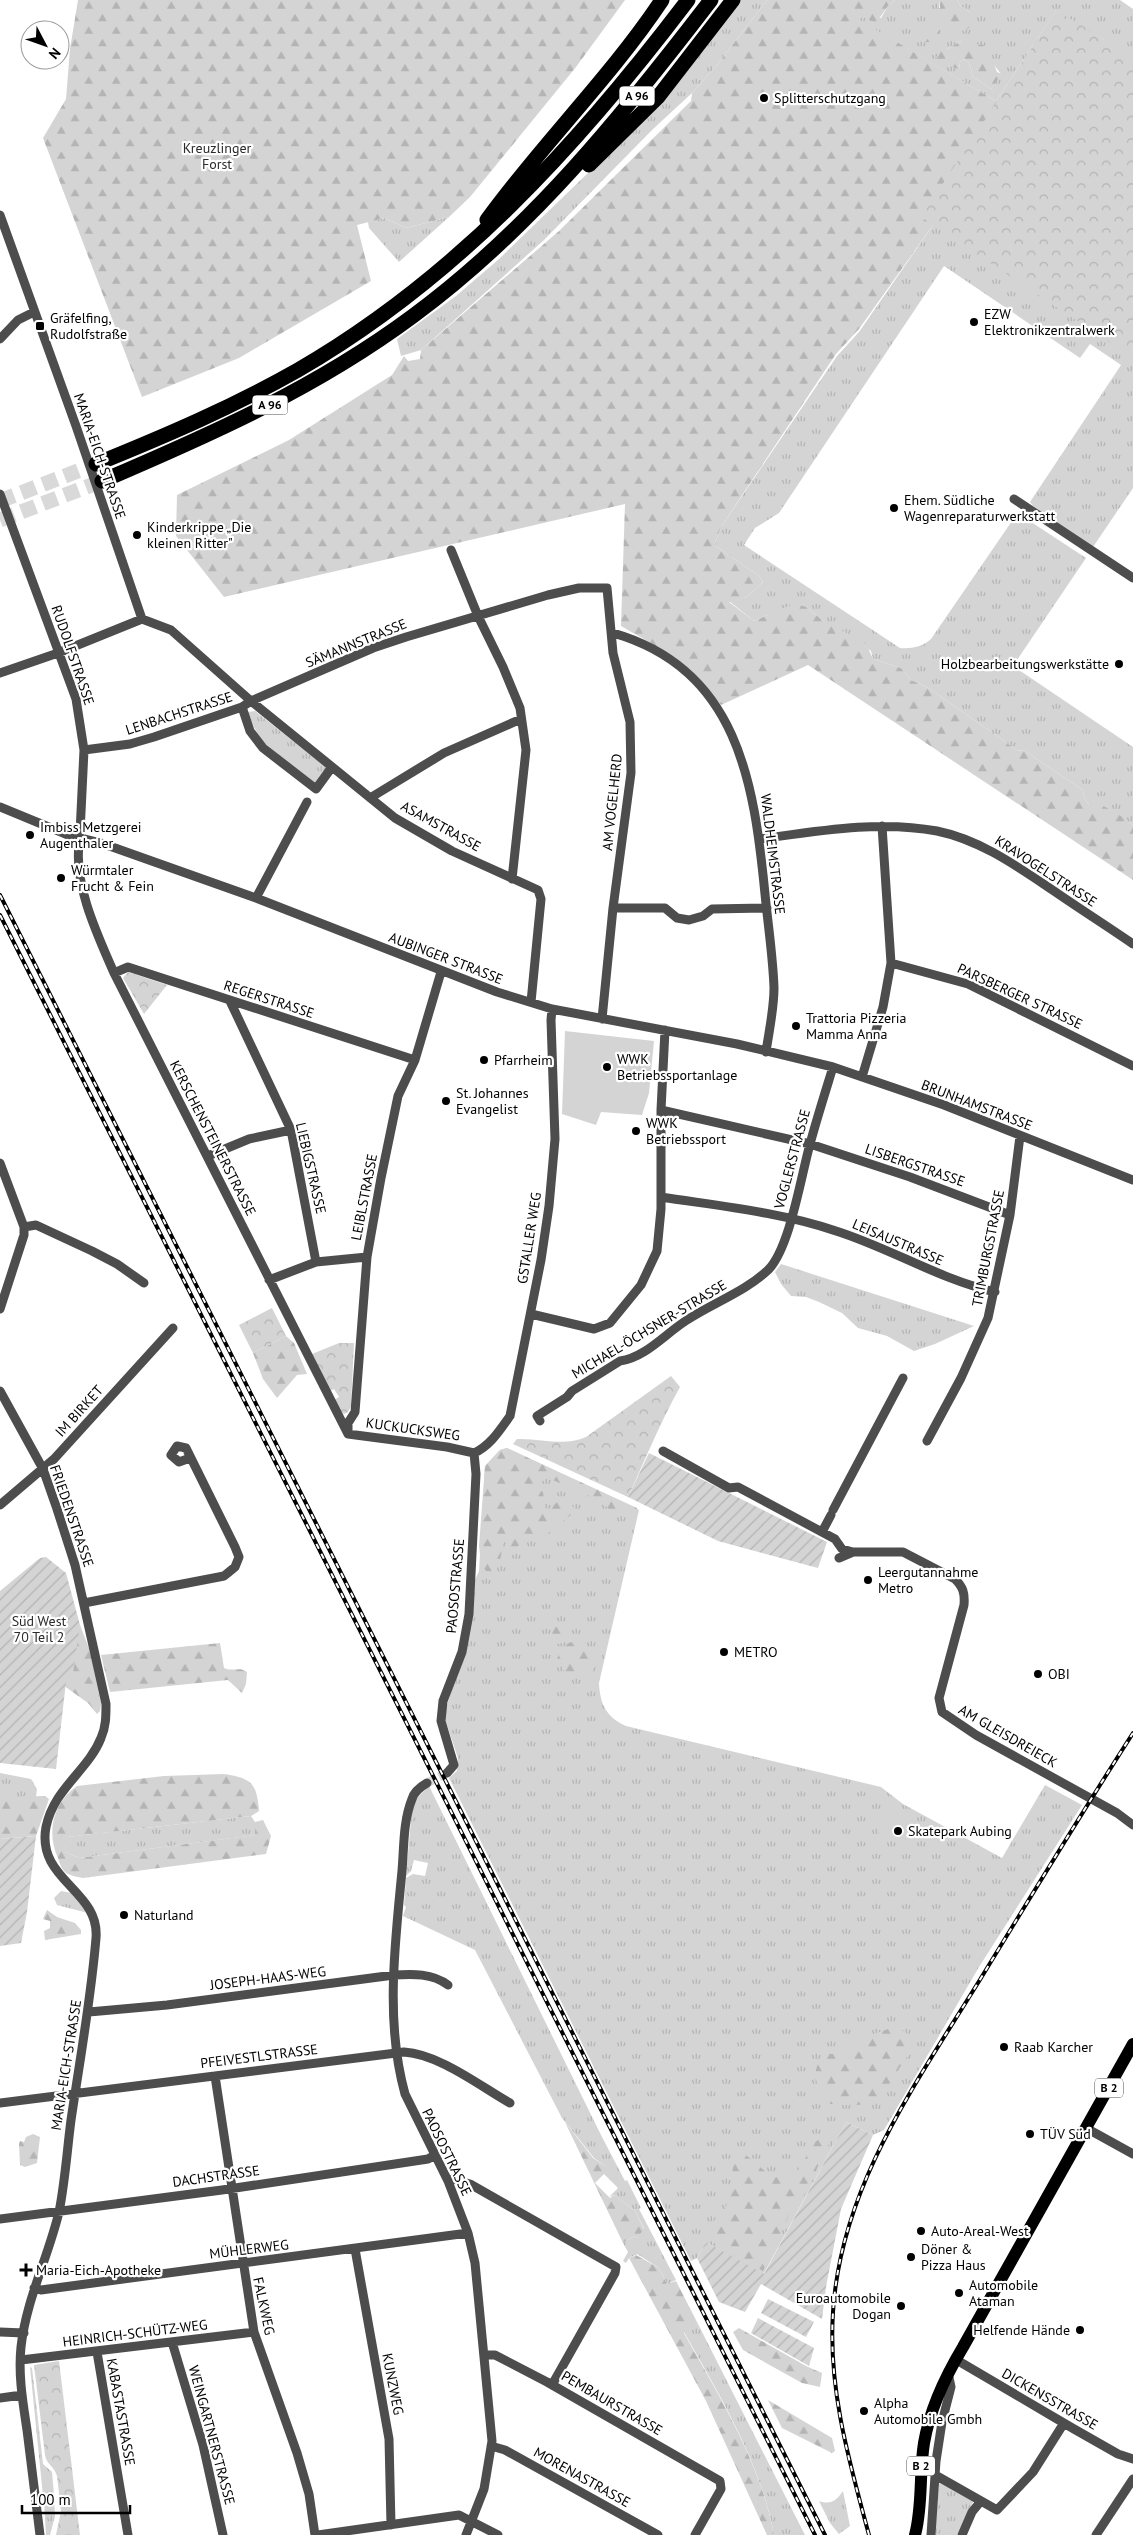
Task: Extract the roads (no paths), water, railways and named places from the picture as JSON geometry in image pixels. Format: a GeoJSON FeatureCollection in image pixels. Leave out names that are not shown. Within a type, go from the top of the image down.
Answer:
{"type":"FeatureCollection","features":[{"type":"Feature","properties":{"kind":"highway"},"geometry":{"type":"LineString","coordinates":[[468,248],[562,125],[643,28],[662,0]]}},
{"type":"Feature","properties":{"kind":"highway","name":"A 96"},"geometry":{"type":"LineString","coordinates":[[96,464],[182,429],[242,400],[298,369],[396,305],[468,248],[560,157],[609,101],[688,0]]}},
{"type":"Feature","properties":{"kind":"highway","name":"A 96"},"geometry":{"type":"LineString","coordinates":[[102,481],[249,416],[361,352],[411,318],[457,281],[515,229],[557,186],[623,112],[711,0]]}},
{"type":"Feature","properties":{"kind":"highway"},"geometry":{"type":"LineString","coordinates":[[557,186],[574,178],[643,114],[677,75],[734,0]]}},
{"type":"Feature","properties":{"kind":"main road","name":"B 2"},"geometry":{"type":"LineString","coordinates":[[915,2535],[919,2519],[924,2443],[936,2398],[948,2373],[1133,2044]]}},
{"type":"Feature","properties":{"kind":"street","name":"MARIA-EICH-STRASSE"},"geometry":{"type":"LineString","coordinates":[[0,215],[142,619]]}},
{"type":"Feature","properties":{"kind":"street"},"geometry":{"type":"LineString","coordinates":[[0,339],[18,320],[34,312]]}},
{"type":"Feature","properties":{"kind":"street","name":"RUDOLFSTRASSE"},"geometry":{"type":"LineString","coordinates":[[0,494],[76,699],[84,750],[79,838]]}},
{"type":"Feature","properties":{"kind":"street"},"geometry":{"type":"LineString","coordinates":[[1014,499],[1131,574]]}},
{"type":"Feature","properties":{"kind":"street"},"geometry":{"type":"LineString","coordinates":[[451,550],[478,616],[503,667],[520,708],[526,750],[524,784],[512,879]]}},
{"type":"Feature","properties":{"kind":"street","name":"SÄMANNSTRASSE"},"geometry":{"type":"LineString","coordinates":[[251,701],[379,646],[579,588],[607,588]]}},
{"type":"Feature","properties":{"kind":"street","name":"AM VOGELHERD"},"geometry":{"type":"LineString","coordinates":[[602,1019],[614,908],[632,773],[630,722],[613,653],[613,633],[607,588]]}},
{"type":"Feature","properties":{"kind":"street"},"geometry":{"type":"LineString","coordinates":[[0,673],[58,653],[142,619],[171,630],[251,701]]}},
{"type":"Feature","properties":{"kind":"street","name":"WALDHEIMSTRASSE"},"geometry":{"type":"LineString","coordinates":[[613,633],[660,652],[702,688],[732,733],[739,750],[751,789],[760,839],[774,988],[766,1052]]}},
{"type":"Feature","properties":{"kind":"street","name":"LENBACHSTRASSE"},"geometry":{"type":"LineString","coordinates":[[84,750],[146,740],[242,707],[251,701]]}},
{"type":"Feature","properties":{"kind":"street","name":"ASAMSTRASSE"},"geometry":{"type":"LineString","coordinates":[[251,701],[395,818],[452,851],[538,890],[541,899],[531,1002]]}},
{"type":"Feature","properties":{"kind":"street"},"geometry":{"type":"LineString","coordinates":[[242,707],[250,731],[263,748],[316,789],[332,767]]}},
{"type":"Feature","properties":{"kind":"street"},"geometry":{"type":"LineString","coordinates":[[370,798],[444,753],[521,719]]}},
{"type":"Feature","properties":{"kind":"street"},"geometry":{"type":"LineString","coordinates":[[256,898],[307,802]]}},
{"type":"Feature","properties":{"kind":"street","name":"AUBINGER STRASSE"},"geometry":{"type":"LineString","coordinates":[[0,807],[79,838],[101,843],[256,898],[441,972],[552,1009],[665,1030],[810,1062]]}},
{"type":"Feature","properties":{"kind":"street"},"geometry":{"type":"LineString","coordinates":[[862,1077],[883,1007],[891,962],[882,826]]}},
{"type":"Feature","properties":{"kind":"street","name":"KRAVOGELSTRASSE"},"geometry":{"type":"LineString","coordinates":[[760,839],[882,826],[938,831],[988,848],[1133,944]]}},
{"type":"Feature","properties":{"kind":"street","name":"KERSCHENSTEINERSTRASSE"},"geometry":{"type":"LineString","coordinates":[[79,838],[78,859],[80,875],[94,928],[114,973],[348,1434]]}},
{"type":"Feature","properties":{"kind":"street"},"geometry":{"type":"LineString","coordinates":[[614,908],[665,908],[677,918],[689,920],[703,916],[712,909],[766,908]]}},
{"type":"Feature","properties":{"kind":"street","name":"PARSBERGER STRASSE"},"geometry":{"type":"LineString","coordinates":[[891,962],[968,984],[1133,1066]]}},
{"type":"Feature","properties":{"kind":"street","name":"REGERSTRASSE"},"geometry":{"type":"LineString","coordinates":[[114,973],[128,968],[415,1060]]}},
{"type":"Feature","properties":{"kind":"street","name":"LEIBLSTRASSE"},"geometry":{"type":"LineString","coordinates":[[348,1434],[348,1423],[355,1412],[367,1257],[398,1096],[415,1060],[441,972]]}},
{"type":"Feature","properties":{"kind":"street","name":"LIEBIGSTRASSE"},"geometry":{"type":"LineString","coordinates":[[230,1001],[291,1130],[316,1262]]}},
{"type":"Feature","properties":{"kind":"street","name":"GSTALLER WEG"},"geometry":{"type":"LineString","coordinates":[[474,1453],[486,1446],[510,1416],[531,1314],[549,1206],[555,1139],[552,1009]]}},
{"type":"Feature","properties":{"kind":"street"},"geometry":{"type":"LineString","coordinates":[[531,1314],[594,1330],[610,1323],[640,1285],[657,1250],[661,1209],[661,1110],[665,1030]]}},
{"type":"Feature","properties":{"kind":"street","name":"BRUNHAMSTRASSE"},"geometry":{"type":"LineString","coordinates":[[810,1062],[833,1067],[944,1105],[1133,1180]]}},
{"type":"Feature","properties":{"kind":"street","name":"VOGLERSTRASSE"},"geometry":{"type":"LineString","coordinates":[[777,1258],[791,1218],[810,1144],[833,1067]]}},
{"type":"Feature","properties":{"kind":"street","name":"LISBERGSTRASSE"},"geometry":{"type":"LineString","coordinates":[[661,1110],[810,1144],[910,1176],[1010,1215]]}},
{"type":"Feature","properties":{"kind":"street"},"geometry":{"type":"LineString","coordinates":[[208,1156],[249,1139],[291,1130]]}},
{"type":"Feature","properties":{"kind":"street","name":"TRIMBURGSTRASSE"},"geometry":{"type":"LineString","coordinates":[[927,1441],[974,1350],[988,1318],[1010,1215],[1020,1136]]}},
{"type":"Feature","properties":{"kind":"street"},"geometry":{"type":"LineString","coordinates":[[0,1163],[24,1227],[21,1249],[0,1309]]}},
{"type":"Feature","properties":{"kind":"street","name":"LEISAUSTRASSE"},"geometry":{"type":"LineString","coordinates":[[661,1197],[791,1218],[871,1243],[934,1272],[995,1292]]}},
{"type":"Feature","properties":{"kind":"street"},"geometry":{"type":"LineString","coordinates":[[24,1227],[36,1225],[92,1251],[117,1264],[144,1283]]}},
{"type":"Feature","properties":{"kind":"street"},"geometry":{"type":"LineString","coordinates":[[269,1280],[316,1262],[367,1257]]}},
{"type":"Feature","properties":{"kind":"street","name":"MICHAEL-ÖCHSNER-STRASSE"},"geometry":{"type":"LineString","coordinates":[[540,1421],[537,1416],[567,1397],[572,1391],[620,1361],[628,1360],[714,1303],[723,1301],[768,1270],[777,1258]]}},
{"type":"Feature","properties":{"kind":"street","name":"IM BIRKET"},"geometry":{"type":"LineString","coordinates":[[0,1505],[43,1469],[173,1328]]}},
{"type":"Feature","properties":{"kind":"street"},"geometry":{"type":"LineString","coordinates":[[822,1532],[903,1378]]}},
{"type":"Feature","properties":{"kind":"street","name":"FRIEDENSTRASSE"},"geometry":{"type":"LineString","coordinates":[[0,1391],[43,1469],[71,1553],[90,1629]]}},
{"type":"Feature","properties":{"kind":"street","name":"KUCKUCKSWEG"},"geometry":{"type":"LineString","coordinates":[[348,1434],[447,1447],[474,1453]]}},
{"type":"Feature","properties":{"kind":"street"},"geometry":{"type":"LineString","coordinates":[[663,1451],[729,1488],[738,1487],[835,1539],[842,1549],[853,1552]]}},
{"type":"Feature","properties":{"kind":"street","name":"PAOSOSTRASSE"},"geometry":{"type":"LineString","coordinates":[[447,1773],[454,1765],[441,1721],[443,1700],[462,1652],[469,1614],[476,1474],[474,1453]]}},
{"type":"Feature","properties":{"kind":"street"},"geometry":{"type":"LineString","coordinates":[[84,1603],[224,1576],[235,1567],[239,1558],[235,1547],[190,1458]]}},
{"type":"Feature","properties":{"kind":"street","name":"AM GLEISDREIECK"},"geometry":{"type":"LineString","coordinates":[[839,1558],[853,1552],[903,1552],[955,1580],[961,1586],[964,1595],[964,1605],[939,1698],[940,1708],[945,1716],[1117,1813],[1133,1825]]}},
{"type":"Feature","properties":{"kind":"street","name":"MARIA-EICH-STRASSE"},"geometry":{"type":"LineString","coordinates":[[40,2535],[22,2395],[21,2360],[24,2333],[34,2288],[58,2212],[89,2012],[96,1922],[85,1900],[67,1884],[56,1870],[45,1839],[46,1827],[56,1802],[94,1750],[104,1729],[105,1692],[90,1629]]}},
{"type":"Feature","properties":{"kind":"street","name":"PAOSOSTRASSE"},"geometry":{"type":"LineString","coordinates":[[427,1783],[417,1790],[409,1809],[394,1938],[394,1975],[401,2080],[408,2102],[448,2181],[468,2233],[475,2263],[485,2356],[491,2446],[484,2489],[466,2535]]}},
{"type":"Feature","properties":{"kind":"street","name":"JOSEPH-HAAS-WEG"},"geometry":{"type":"LineString","coordinates":[[89,2012],[166,2005],[394,1975],[430,1976],[438,1978],[448,1985]]}},
{"type":"Feature","properties":{"kind":"street","name":"PFEIVESTLSTRASSE"},"geometry":{"type":"LineString","coordinates":[[0,2103],[398,2052],[418,2053],[434,2059],[510,2103]]}},
{"type":"Feature","properties":{"kind":"street","name":"FALKWEG"},"geometry":{"type":"LineString","coordinates":[[215,2076],[242,2264],[254,2332],[297,2453],[309,2494],[317,2535]]}},
{"type":"Feature","properties":{"kind":"street"},"geometry":{"type":"LineString","coordinates":[[1086,2128],[1133,2154]]}},
{"type":"Feature","properties":{"kind":"street","name":"DACHSTRASSE"},"geometry":{"type":"LineString","coordinates":[[0,2219],[231,2188],[428,2158],[435,2155]]}},
{"type":"Feature","properties":{"kind":"street"},"geometry":{"type":"LineString","coordinates":[[448,2181],[453,2179],[470,2184],[616,2266],[615,2273],[552,2385]]}},
{"type":"Feature","properties":{"kind":"street","name":"MÜHLERWEG"},"geometry":{"type":"LineString","coordinates":[[34,2288],[41,2290],[468,2233]]}},
{"type":"Feature","properties":{"kind":"street","name":"KUNZWEG"},"geometry":{"type":"LineString","coordinates":[[355,2249],[389,2439],[391,2525]]}},
{"type":"Feature","properties":{"kind":"street"},"geometry":{"type":"LineString","coordinates":[[0,2332],[24,2333]]}},
{"type":"Feature","properties":{"kind":"street","name":"HEINRICH-SCHÜTZ-WEG"},"geometry":{"type":"LineString","coordinates":[[21,2360],[254,2332]]}},
{"type":"Feature","properties":{"kind":"street","name":"WEINGARTNERSTRASSE"},"geometry":{"type":"LineString","coordinates":[[172,2342],[203,2445],[222,2535]]}},
{"type":"Feature","properties":{"kind":"street","name":"KABASTASTRASSE"},"geometry":{"type":"LineString","coordinates":[[97,2352],[128,2535]]}},
{"type":"Feature","properties":{"kind":"street","name":"PEMBAURSTRASSE"},"geometry":{"type":"LineString","coordinates":[[485,2356],[495,2355],[552,2385],[722,2484],[721,2489],[694,2535]]}},
{"type":"Feature","properties":{"kind":"street","name":"DICKENSSTRASSE"},"geometry":{"type":"LineString","coordinates":[[956,2359],[1118,2454],[1133,2459]]}},
{"type":"Feature","properties":{"kind":"street"},"geometry":{"type":"LineString","coordinates":[[932,2535],[936,2461],[942,2422],[952,2387],[948,2373]]}},
{"type":"Feature","properties":{"kind":"street"},"geometry":{"type":"LineString","coordinates":[[0,2398],[22,2395]]}},
{"type":"Feature","properties":{"kind":"street"},"geometry":{"type":"LineString","coordinates":[[936,2476],[997,2510],[1032,2472],[1064,2423]]}},
{"type":"Feature","properties":{"kind":"street","name":"MORENASTRASSE"},"geometry":{"type":"LineString","coordinates":[[491,2446],[505,2450],[658,2535]]}},
{"type":"Feature","properties":{"kind":"street"},"geometry":{"type":"LineString","coordinates":[[1096,2535],[1133,2479]]}},
{"type":"Feature","properties":{"kind":"street"},"geometry":{"type":"LineString","coordinates":[[962,2535],[972,2512],[980,2501]]}},
{"type":"Feature","properties":{"kind":"street"},"geometry":{"type":"LineString","coordinates":[[317,2535],[459,2515],[498,2535]]}},
{"type":"Feature","properties":{"kind":"tunnel"},"geometry":{"type":"LineString","coordinates":[[0,501],[96,464]]}},
{"type":"Feature","properties":{"kind":"tunnel"},"geometry":{"type":"LineString","coordinates":[[0,520],[102,481]]}},
{"type":"Feature","properties":{"kind":"tunnel"},"geometry":{"type":"LineString","coordinates":[[427,1783],[447,1773]]}},
{"type":"Feature","properties":{"kind":"railway"},"geometry":{"type":"LineString","coordinates":[[0,895],[825,2535]]}},
{"type":"Feature","properties":{"kind":"railway"},"geometry":{"type":"LineString","coordinates":[[0,915],[815,2535]]}},
{"type":"Feature","properties":{"kind":"railway"},"geometry":{"type":"LineString","coordinates":[[869,2535],[842,2425],[837,2397],[832,2341],[833,2312],[839,2266],[850,2221],[866,2178],[908,2097],[1133,1733]]}},
{"type":"Feature","properties":{"kind":"place","name":"Splitterschutzgang"},"geometry":{"type":"Point","coordinates":[764,98]}},
{"type":"Feature","properties":{"kind":"place","name":"EZW Elektronikzentralwerk"},"geometry":{"type":"Point","coordinates":[974,322]}},
{"type":"Feature","properties":{"kind":"place","name":"Gräfelfing, Rudolfstraße"},"geometry":{"type":"Point","coordinates":[40,326]}},
{"type":"Feature","properties":{"kind":"place","name":"Ehem. Südliche Wagenreparaturwerkstatt"},"geometry":{"type":"Point","coordinates":[894,508]}},
{"type":"Feature","properties":{"kind":"place","name":"Kinderkrippe „Die kleinen Ritter\""},"geometry":{"type":"Point","coordinates":[137,535]}},
{"type":"Feature","properties":{"kind":"place","name":"Holzbearbeitungswerkstätte"},"geometry":{"type":"Point","coordinates":[1119,664]}},
{"type":"Feature","properties":{"kind":"place","name":"Imbiss Metzgerei Augenthaler"},"geometry":{"type":"Point","coordinates":[30,835]}},
{"type":"Feature","properties":{"kind":"place","name":"Würmtaler Frucht & Fein"},"geometry":{"type":"Point","coordinates":[61,878]}},
{"type":"Feature","properties":{"kind":"place","name":"Trattoria Pizzeria Mamma Anna"},"geometry":{"type":"Point","coordinates":[796,1026]}},
{"type":"Feature","properties":{"kind":"place","name":"Pfarrheim"},"geometry":{"type":"Point","coordinates":[484,1060]}},
{"type":"Feature","properties":{"kind":"place","name":"WWK Betriebssportanlage"},"geometry":{"type":"Point","coordinates":[607,1067]}},
{"type":"Feature","properties":{"kind":"place","name":"St. Johannes Evangelist"},"geometry":{"type":"Point","coordinates":[446,1101]}},
{"type":"Feature","properties":{"kind":"place","name":"WWK Betriebssport"},"geometry":{"type":"Point","coordinates":[636,1131]}},
{"type":"Feature","properties":{"kind":"place","name":"Leergutannahme Metro"},"geometry":{"type":"Point","coordinates":[868,1580]}},
{"type":"Feature","properties":{"kind":"place","name":"METRO"},"geometry":{"type":"Point","coordinates":[724,1652]}},
{"type":"Feature","properties":{"kind":"place","name":"OBI"},"geometry":{"type":"Point","coordinates":[1038,1674]}},
{"type":"Feature","properties":{"kind":"place","name":"Skatepark Aubing"},"geometry":{"type":"Point","coordinates":[898,1831]}},
{"type":"Feature","properties":{"kind":"place","name":"Naturland"},"geometry":{"type":"Point","coordinates":[124,1915]}},
{"type":"Feature","properties":{"kind":"place","name":"Raab Karcher"},"geometry":{"type":"Point","coordinates":[1004,2047]}},
{"type":"Feature","properties":{"kind":"place","name":"TÜV Süd"},"geometry":{"type":"Point","coordinates":[1030,2134]}},
{"type":"Feature","properties":{"kind":"place","name":"Auto-Areal-West"},"geometry":{"type":"Point","coordinates":[921,2231]}},
{"type":"Feature","properties":{"kind":"place","name":"Döner & Pizza Haus"},"geometry":{"type":"Point","coordinates":[911,2257]}},
{"type":"Feature","properties":{"kind":"place","name":"Maria-Eich-Apotheke"},"geometry":{"type":"Point","coordinates":[26,2270]}},
{"type":"Feature","properties":{"kind":"place","name":"Automobile Ataman"},"geometry":{"type":"Point","coordinates":[959,2293]}},
{"type":"Feature","properties":{"kind":"place","name":"Euroautomobile Dogan"},"geometry":{"type":"Point","coordinates":[901,2306]}},
{"type":"Feature","properties":{"kind":"place","name":"Helfende Hände"},"geometry":{"type":"Point","coordinates":[1080,2330]}},
{"type":"Feature","properties":{"kind":"place","name":"Alpha Automobile Gmbh"},"geometry":{"type":"Point","coordinates":[864,2411]}},
{"type":"Feature","properties":{"kind":"park label","name":"Kreuzlinger Forst"},"geometry":{"type":"Point","coordinates":[217,156]}},
{"type":"Feature","properties":{"kind":"park label","name":"Süd West 70 Teil 2"},"geometry":{"type":"Point","coordinates":[39,1629]}}]}
